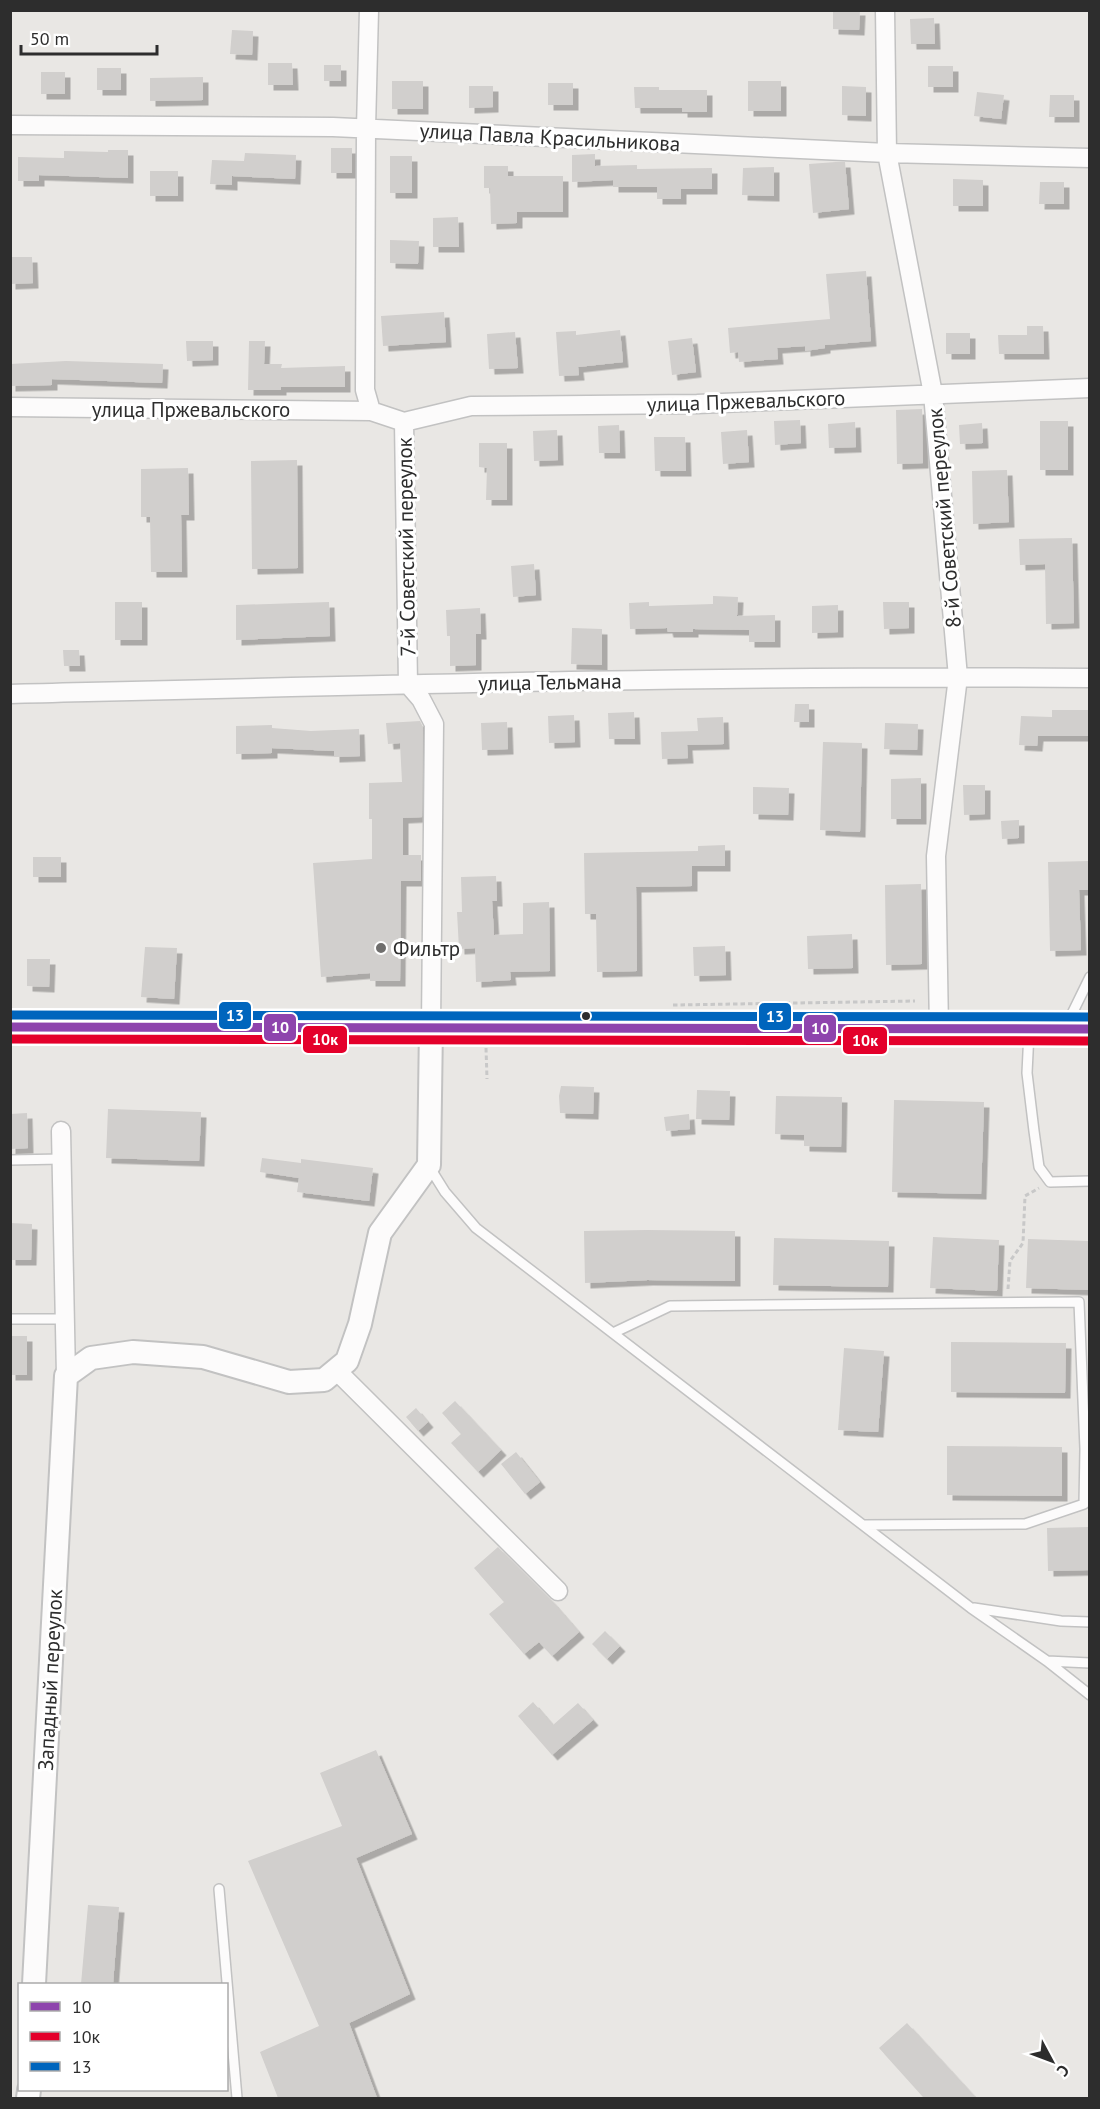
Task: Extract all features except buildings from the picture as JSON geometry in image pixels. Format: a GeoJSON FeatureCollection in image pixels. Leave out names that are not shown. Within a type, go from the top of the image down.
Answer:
{"type":"FeatureCollection","features":[{"type":"Feature","properties":{"kind":"main road"},"geometry":{"type":"LineString","coordinates":[[10,1027],[1077,1029]]}},
{"type":"Feature","properties":{"kind":"street"},"geometry":{"type":"LineString","coordinates":[[369,10],[365,390],[371,411]]}},
{"type":"Feature","properties":{"kind":"street","name":"8-й Советский переулок"},"geometry":{"type":"LineString","coordinates":[[885,10],[887,153],[933,394],[958,677],[936,856],[939,1029]]}},
{"type":"Feature","properties":{"kind":"street","name":"улица Павла Красильникова"},"geometry":{"type":"LineString","coordinates":[[10,125],[366,128],[887,153],[1089,158]]}},
{"type":"Feature","properties":{"kind":"street","name":"улица Пржевальского"},"geometry":{"type":"LineString","coordinates":[[404,422],[471,406],[697,404],[1089,388]]}},
{"type":"Feature","properties":{"kind":"street","name":"улица Пржевальского"},"geometry":{"type":"LineString","coordinates":[[10,407],[371,411]]}},
{"type":"Feature","properties":{"kind":"street","name":"7-й Советский переулок"},"geometry":{"type":"LineString","coordinates":[[371,411],[404,422],[408,684],[421,699],[434,724],[431,1027]]}},
{"type":"Feature","properties":{"kind":"street","name":"улица Тельмана"},"geometry":{"type":"LineString","coordinates":[[10,694],[408,684],[958,677],[1089,678]]}},
{"type":"Feature","properties":{"kind":"street"},"geometry":{"type":"LineString","coordinates":[[66,1376],[92,1358],[133,1352],[203,1358],[289,1382],[324,1380],[347,1361],[360,1324],[380,1233],[429,1166],[431,1027]]}},
{"type":"Feature","properties":{"kind":"street"},"geometry":{"type":"LineString","coordinates":[[61,1131],[66,1376]]}},
{"type":"Feature","properties":{"kind":"street"},"geometry":{"type":"LineString","coordinates":[[336,1370],[558,1591]]}},
{"type":"Feature","properties":{"kind":"street","name":"Западный переулок"},"geometry":{"type":"LineString","coordinates":[[34,1983],[66,1376]]}},
{"type":"Feature","properties":{"kind":"lane"},"geometry":{"type":"LineString","coordinates":[[1077,1029],[1089,977]]}},
{"type":"Feature","properties":{"kind":"lane"},"geometry":{"type":"LineString","coordinates":[[1030,1029],[1027,1073],[1039,1167],[1050,1182],[1089,1181]]}},
{"type":"Feature","properties":{"kind":"lane"},"geometry":{"type":"LineString","coordinates":[[10,1160],[62,1159]]}},
{"type":"Feature","properties":{"kind":"lane"},"geometry":{"type":"LineString","coordinates":[[429,1166],[445,1192],[476,1228],[1089,1695]]}},
{"type":"Feature","properties":{"kind":"lane"},"geometry":{"type":"LineString","coordinates":[[613,1333],[670,1306],[1078,1302],[1087,1448],[1084,1504],[1025,1524],[864,1525]]}},
{"type":"Feature","properties":{"kind":"lane"},"geometry":{"type":"LineString","coordinates":[[10,1319],[65,1319]]}},
{"type":"Feature","properties":{"kind":"lane"},"geometry":{"type":"LineString","coordinates":[[972,1608],[1061,1621],[1089,1622]]}},
{"type":"Feature","properties":{"kind":"lane"},"geometry":{"type":"LineString","coordinates":[[1047,1661],[1089,1663]]}},
{"type":"Feature","properties":{"kind":"lane"},"geometry":{"type":"LineString","coordinates":[[219,1889],[227,1983]]}},
{"type":"Feature","properties":{"kind":"lane"},"geometry":{"type":"LineString","coordinates":[[228,1994],[237,2098]]}},
{"type":"Feature","properties":{"kind":"path"},"geometry":{"type":"LineString","coordinates":[[664,1005],[915,1001]]}},
{"type":"Feature","properties":{"kind":"path"},"geometry":{"type":"LineString","coordinates":[[486,1047],[487,1079]]}},
{"type":"Feature","properties":{"kind":"path"},"geometry":{"type":"LineString","coordinates":[[1008,1290],[1010,1261],[1023,1243],[1025,1196],[1050,1182]]}},
{"type":"Feature","properties":{"kind":"transit line","name":"13"},"geometry":{"type":"LineString","coordinates":[[10,1015],[1090,1017]]}},
{"type":"Feature","properties":{"kind":"transit line","name":"10"},"geometry":{"type":"LineString","coordinates":[[10,1027],[1090,1029]]}},
{"type":"Feature","properties":{"kind":"transit line","name":"10к"},"geometry":{"type":"LineString","coordinates":[[10,1039],[1090,1041]]}},
{"type":"Feature","properties":{"kind":"place","name":"Фильтр"},"geometry":{"type":"Point","coordinates":[381,948]}}]}
